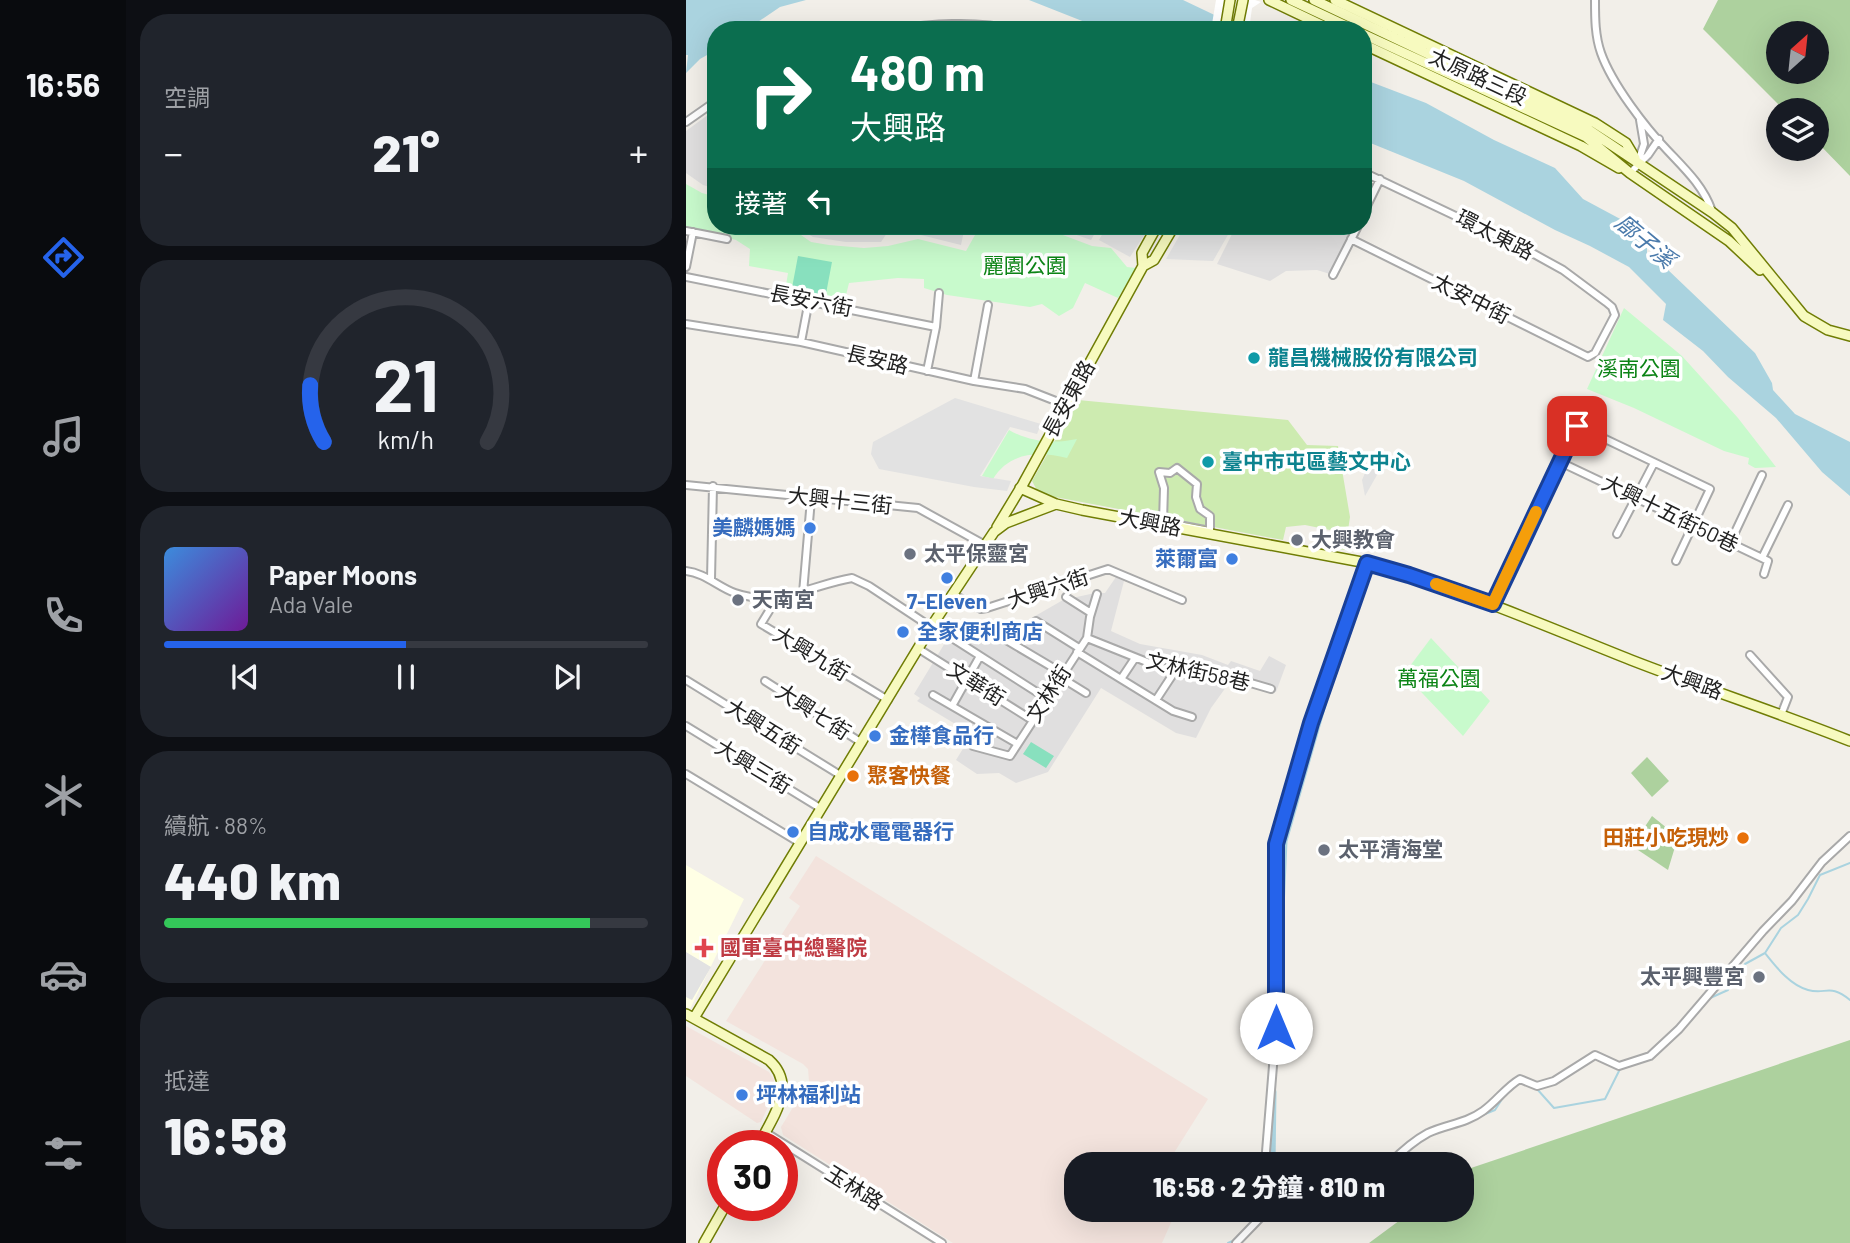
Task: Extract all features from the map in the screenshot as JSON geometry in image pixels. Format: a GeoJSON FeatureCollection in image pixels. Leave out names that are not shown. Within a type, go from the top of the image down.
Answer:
{"type":"FeatureCollection","features":[{"type":"Feature","properties":{"kind":"main road"},"geometry":{"type":"LineString","coordinates":[[1226,21],[1230,0]]}},
{"type":"Feature","properties":{"kind":"main road"},"geometry":{"type":"LineString","coordinates":[[1238,21],[1242,0]]}},
{"type":"Feature","properties":{"kind":"main road"},"geometry":{"type":"LineString","coordinates":[[1269,0],[1313,21]]}},
{"type":"Feature","properties":{"kind":"main road"},"geometry":{"type":"LineString","coordinates":[[1291,0],[1336,21]]}},
{"type":"Feature","properties":{"kind":"main road","name":"太原路三段"},"geometry":{"type":"LineString","coordinates":[[1314,0],[1358,21]]}},
{"type":"Feature","properties":{"kind":"main road","name":"太原路三段"},"geometry":{"type":"LineString","coordinates":[[1335,0],[1595,123],[1626,143],[1638,162]]}},
{"type":"Feature","properties":{"kind":"main road","name":"太原路三段"},"geometry":{"type":"LineString","coordinates":[[1372,27],[1589,130],[1638,162],[1732,228],[1790,301]]}},
{"type":"Feature","properties":{"kind":"main road","name":"太原路三段"},"geometry":{"type":"LineString","coordinates":[[1372,38],[1586,137],[1630,173],[1729,241],[1814,323],[1850,336]]}},
{"type":"Feature","properties":{"kind":"main road","name":"太原路三段"},"geometry":{"type":"LineString","coordinates":[[1372,48],[1581,146],[1630,173]]}},
{"type":"Feature","properties":{"kind":"main road"},"geometry":{"type":"LineString","coordinates":[[1152,235],[1142,253],[1143,266],[1154,260],[1169,235]]}},
{"type":"Feature","properties":{"kind":"main road","name":"長安東路"},"geometry":{"type":"LineString","coordinates":[[994,532],[1143,266]]}},
{"type":"Feature","properties":{"kind":"main road","name":"大興路"},"geometry":{"type":"LineString","coordinates":[[1020,488],[1056,504],[1367,563],[1409,575],[1850,739]]}},
{"type":"Feature","properties":{"kind":"main road"},"geometry":{"type":"LineString","coordinates":[[766,1130],[784,1093],[782,1078],[776,1066],[690,1016],[862,743],[931,627],[994,532],[1006,523],[1056,504]]}},
{"type":"Feature","properties":{"kind":"main road"},"geometry":{"type":"LineString","coordinates":[[704,1243],[716,1221]]}},
{"type":"Feature","properties":{"kind":"street"},"geometry":{"type":"LineString","coordinates":[[1595,0],[1595,28],[1610,73],[1638,115],[1698,182],[1713,213]]}},
{"type":"Feature","properties":{"kind":"street"},"geometry":{"type":"LineString","coordinates":[[686,122],[707,107]]}},
{"type":"Feature","properties":{"kind":"street"},"geometry":{"type":"LineString","coordinates":[[1630,173],[1638,162],[1644,144],[1638,115]]}},
{"type":"Feature","properties":{"kind":"street"},"geometry":{"type":"LineString","coordinates":[[1638,162],[1648,155],[1658,139]]}},
{"type":"Feature","properties":{"kind":"street","name":"環太東路"},"geometry":{"type":"LineString","coordinates":[[1372,176],[1563,270],[1606,302],[1615,315],[1592,356]]}},
{"type":"Feature","properties":{"kind":"street"},"geometry":{"type":"LineString","coordinates":[[1372,195],[1380,179]]}},
{"type":"Feature","properties":{"kind":"street"},"geometry":{"type":"LineString","coordinates":[[686,267],[689,232],[727,239]]}},
{"type":"Feature","properties":{"kind":"street"},"geometry":{"type":"LineString","coordinates":[[1333,275],[1354,235]]}},
{"type":"Feature","properties":{"kind":"street","name":"太安中街"},"geometry":{"type":"LineString","coordinates":[[1352,239],[1579,354],[1592,356]]}},
{"type":"Feature","properties":{"kind":"street","name":"長安六街"},"geometry":{"type":"LineString","coordinates":[[686,277],[936,327]]}},
{"type":"Feature","properties":{"kind":"street"},"geometry":{"type":"LineString","coordinates":[[928,371],[939,293]]}},
{"type":"Feature","properties":{"kind":"street"},"geometry":{"type":"LineString","coordinates":[[801,342],[809,300]]}},
{"type":"Feature","properties":{"kind":"street"},"geometry":{"type":"LineString","coordinates":[[974,381],[988,305]]}},
{"type":"Feature","properties":{"kind":"street","name":"長安路"},"geometry":{"type":"LineString","coordinates":[[686,324],[801,342],[974,381],[1025,389],[1066,405]]}},
{"type":"Feature","properties":{"kind":"street"},"geometry":{"type":"LineString","coordinates":[[1493,604],[1586,408]]}},
{"type":"Feature","properties":{"kind":"street"},"geometry":{"type":"LineString","coordinates":[[1577,426],[1710,489],[1676,561]]}},
{"type":"Feature","properties":{"kind":"street","name":"大興十五街50巷"},"geometry":{"type":"LineString","coordinates":[[1560,462],[1768,561],[1764,574]]}},
{"type":"Feature","properties":{"kind":"street"},"geometry":{"type":"LineString","coordinates":[[1617,534],[1654,463]]}},
{"type":"Feature","properties":{"kind":"street"},"geometry":{"type":"LineString","coordinates":[[1177,468],[1198,484],[1196,497],[1200,509],[1210,516],[1210,531],[1163,522],[1164,488],[1159,472],[1170,473],[1177,468]]}},
{"type":"Feature","properties":{"kind":"street"},"geometry":{"type":"LineString","coordinates":[[1730,543],[1762,475]]}},
{"type":"Feature","properties":{"kind":"street","name":"大興十三街"},"geometry":{"type":"LineString","coordinates":[[686,485],[918,508],[985,545]]}},
{"type":"Feature","properties":{"kind":"street"},"geometry":{"type":"LineString","coordinates":[[710,579],[713,486]]}},
{"type":"Feature","properties":{"kind":"street"},"geometry":{"type":"LineString","coordinates":[[803,593],[811,499]]}},
{"type":"Feature","properties":{"kind":"street"},"geometry":{"type":"LineString","coordinates":[[1762,558],[1788,505]]}},
{"type":"Feature","properties":{"kind":"street"},"geometry":{"type":"LineString","coordinates":[[1266,1152],[1276,1028],[1276,844],[1311,723],[1367,563]]}},
{"type":"Feature","properties":{"kind":"street","name":"大興六街"},"geometry":{"type":"LineString","coordinates":[[952,594],[981,608],[987,608],[1108,569],[1182,600]]}},
{"type":"Feature","properties":{"kind":"street"},"geometry":{"type":"LineString","coordinates":[[686,571],[710,579],[733,592],[754,598],[777,598],[803,593],[852,578],[869,586],[931,627]]}},
{"type":"Feature","properties":{"kind":"street","name":"文林街"},"geometry":{"type":"LineString","coordinates":[[973,746],[1010,756],[1087,638],[1097,594]]}},
{"type":"Feature","properties":{"kind":"street"},"geometry":{"type":"LineString","coordinates":[[1066,597],[1091,613]]}},
{"type":"Feature","properties":{"kind":"street","name":"大興九街"},"geometry":{"type":"LineString","coordinates":[[777,598],[761,624],[888,700]]}},
{"type":"Feature","properties":{"kind":"street"},"geometry":{"type":"LineString","coordinates":[[1036,621],[1121,679],[1173,711],[1192,717]]}},
{"type":"Feature","properties":{"kind":"street"},"geometry":{"type":"LineString","coordinates":[[948,636],[1046,698]]}},
{"type":"Feature","properties":{"kind":"street"},"geometry":{"type":"LineString","coordinates":[[1001,637],[1086,692]]}},
{"type":"Feature","properties":{"kind":"street","name":"文林街58巷"},"geometry":{"type":"LineString","coordinates":[[1087,638],[1162,668],[1213,672],[1271,689]]}},
{"type":"Feature","properties":{"kind":"street","name":"文華街"},"geometry":{"type":"LineString","coordinates":[[919,649],[1032,720]]}},
{"type":"Feature","properties":{"kind":"street"},"geometry":{"type":"LineString","coordinates":[[1750,655],[1788,697],[1781,715]]}},
{"type":"Feature","properties":{"kind":"street"},"geometry":{"type":"LineString","coordinates":[[951,706],[980,656]]}},
{"type":"Feature","properties":{"kind":"street"},"geometry":{"type":"LineString","coordinates":[[1121,679],[1135,658]]}},
{"type":"Feature","properties":{"kind":"street"},"geometry":{"type":"LineString","coordinates":[[1156,700],[1177,668]]}},
{"type":"Feature","properties":{"kind":"street","name":"大興五街"},"geometry":{"type":"LineString","coordinates":[[686,680],[840,775]]}},
{"type":"Feature","properties":{"kind":"street","name":"大興七街"},"geometry":{"type":"LineString","coordinates":[[765,681],[862,743]]}},
{"type":"Feature","properties":{"kind":"street"},"geometry":{"type":"LineString","coordinates":[[933,695],[1016,743]]}},
{"type":"Feature","properties":{"kind":"street","name":"大興三街"},"geometry":{"type":"LineString","coordinates":[[686,726],[820,808]]}},
{"type":"Feature","properties":{"kind":"street"},"geometry":{"type":"LineString","coordinates":[[686,774],[800,843]]}},
{"type":"Feature","properties":{"kind":"street"},"geometry":{"type":"LineString","coordinates":[[1401,1152],[1429,1132],[1459,1125],[1483,1111],[1520,1079],[1537,1086],[1554,1081],[1595,1055],[1619,1066],[1650,1056],[1679,1029],[1792,901],[1822,862],[1850,836]]}},
{"type":"Feature","properties":{"kind":"street","name":"玉林路"},"geometry":{"type":"LineString","coordinates":[[798,1153],[942,1243]]}},
{"type":"Feature","properties":{"kind":"street"},"geometry":{"type":"LineString","coordinates":[[1236,1243],[1255,1222]]}},
{"type":"Feature","properties":{"kind":"shaded area"},"geometry":{"type":"Polygon","coordinates":[[[707,116],[707,186],[686,173],[686,131],[707,116]]]}},
{"type":"Feature","properties":{"kind":"shaded area"},"geometry":{"type":"Polygon","coordinates":[[[810,235],[886,235],[881,242],[846,242],[810,235]]]}},
{"type":"Feature","properties":{"kind":"shaded area"},"geometry":{"type":"Polygon","coordinates":[[[921,235],[963,235],[961,245],[921,235]]]}},
{"type":"Feature","properties":{"kind":"shaded area"},"geometry":{"type":"Polygon","coordinates":[[[1077,235],[1094,235],[1091,240],[1077,235]]]}},
{"type":"Feature","properties":{"kind":"shaded area"},"geometry":{"type":"Polygon","coordinates":[[[1102,235],[1144,235],[1130,257],[1099,240],[1102,235]]]}},
{"type":"Feature","properties":{"kind":"shaded area"},"geometry":{"type":"Polygon","coordinates":[[[1180,235],[1228,235],[1213,261],[1166,259],[1180,235]]]}},
{"type":"Feature","properties":{"kind":"shaded area"},"geometry":{"type":"Polygon","coordinates":[[[1232,235],[1349,235],[1330,274],[1317,270],[1286,271],[1270,281],[1217,264],[1232,235]]]}},
{"type":"Feature","properties":{"kind":"shaded area"},"geometry":{"type":"Polygon","coordinates":[[[955,398],[1041,424],[1037,434],[1010,427],[980,476],[1011,481],[1007,491],[879,469],[871,454],[873,442],[955,398]]]}},
{"type":"Feature","properties":{"kind":"shaded area"},"geometry":{"type":"Polygon","coordinates":[[[1374,452],[1389,454],[1365,496],[1362,480],[1374,452]]]}},
{"type":"Feature","properties":{"kind":"shaded area"},"geometry":{"type":"Polygon","coordinates":[[[1116,577],[1124,581],[1111,631],[1140,644],[1202,655],[1228,665],[1231,661],[1260,671],[1269,656],[1286,665],[1276,692],[1229,683],[1211,708],[1196,738],[1176,733],[1101,688],[1048,772],[1016,783],[999,773],[977,774],[956,760],[972,734],[917,701],[920,698],[914,694],[954,628],[985,645],[1063,600],[1105,593],[1116,577]]]}},
{"type":"Feature","properties":{"kind":"shaded area"},"geometry":{"type":"Polygon","coordinates":[[[816,856],[1208,1099],[1175,1152],[1064,1152],[1064,1222],[1171,1222],[1162,1243],[953,1243],[798,1145],[798,1130],[782,1130],[781,1127],[809,1081],[808,1069],[726,1021],[800,906],[789,898],[816,856]]]}},
{"type":"Feature","properties":{"kind":"shaded area","name":"國軍臺中總醫院"},"geometry":{"type":"Polygon","coordinates":[[[686,865],[744,899],[690,1009],[686,1007],[686,865]]]}},
{"type":"Feature","properties":{"kind":"shaded area"},"geometry":{"type":"Polygon","coordinates":[[[686,952],[711,967],[692,1000],[686,997],[686,952]]]}},
{"type":"Feature","properties":{"kind":"shaded area"},"geometry":{"type":"Polygon","coordinates":[[[686,1026],[769,1072],[774,1080],[774,1094],[761,1122],[757,1123],[686,1076],[686,1026]]]}},
{"type":"Feature","properties":{"kind":"green space"},"geometry":{"type":"Polygon","coordinates":[[[1718,0],[1850,0],[1850,176],[1829,154],[1829,98],[1772,98],[1703,29],[1718,0]]]}},
{"type":"Feature","properties":{"kind":"green space","name":"麗園公園"},"geometry":{"type":"Polygon","coordinates":[[[686,184],[707,194],[707,232],[686,227],[686,184]]]}},
{"type":"Feature","properties":{"kind":"green space","name":"麗園公園"},"geometry":{"type":"Polygon","coordinates":[[[717,235],[801,235],[811,242],[864,248],[918,239],[966,251],[975,235],[1063,235],[1092,246],[1111,248],[1127,267],[1136,268],[1118,298],[1085,283],[1073,308],[1059,316],[1042,304],[1030,307],[947,295],[924,288],[924,279],[898,278],[849,283],[844,303],[785,291],[788,273],[749,266],[750,249],[736,240],[717,235]]]}},
{"type":"Feature","properties":{"kind":"green space"},"geometry":{"type":"Polygon","coordinates":[[[798,256],[832,262],[825,299],[791,293],[798,256]]]}},
{"type":"Feature","properties":{"kind":"green space","name":"溪南公園"},"geometry":{"type":"Polygon","coordinates":[[[1624,308],[1682,356],[1738,418],[1776,467],[1755,468],[1748,464],[1749,458],[1724,451],[1587,389],[1624,308]]]}},
{"type":"Feature","properties":{"kind":"green space"},"geometry":{"type":"Polygon","coordinates":[[[1078,400],[1288,420],[1307,445],[1338,446],[1350,517],[1345,550],[1339,549],[1340,532],[1305,525],[1286,527],[1283,540],[1039,494],[1032,481],[1078,400]]]}},
{"type":"Feature","properties":{"kind":"green space"},"geometry":{"type":"Polygon","coordinates":[[[1009,430],[1042,441],[1077,439],[1067,458],[1036,454],[1026,456],[1007,463],[993,479],[982,476],[1009,430]]]}},
{"type":"Feature","properties":{"kind":"green space","name":"萬福公園"},"geometry":{"type":"Polygon","coordinates":[[[1431,638],[1490,701],[1463,736],[1404,674],[1431,638]]]}},
{"type":"Feature","properties":{"kind":"green space"},"geometry":{"type":"Polygon","coordinates":[[[1031,742],[1054,756],[1046,768],[1023,754],[1031,742]]]}},
{"type":"Feature","properties":{"kind":"green space"},"geometry":{"type":"Polygon","coordinates":[[[1647,757],[1669,781],[1652,797],[1631,773],[1647,757]]]}},
{"type":"Feature","properties":{"kind":"green space"},"geometry":{"type":"Polygon","coordinates":[[[1652,816],[1678,837],[1668,870],[1632,846],[1652,816]]]}},
{"type":"Feature","properties":{"kind":"green space"},"geometry":{"type":"Polygon","coordinates":[[[1850,1040],[1850,1243],[1369,1243],[1397,1222],[1474,1222],[1474,1167],[1850,1040]]]}},
{"type":"Feature","properties":{"kind":"water"},"geometry":{"type":"Polygon","coordinates":[[[686,0],[806,0],[780,7],[759,21],[707,21],[707,55],[686,73],[686,0]]]}},
{"type":"Feature","properties":{"kind":"water"},"geometry":{"type":"Polygon","coordinates":[[[1029,0],[1183,0],[1227,21],[1082,21],[1029,0]]]}},
{"type":"Feature","properties":{"kind":"water","name":"廍子溪"},"geometry":{"type":"Polygon","coordinates":[[[1372,82],[1426,103],[1494,140],[1555,168],[1583,199],[1624,221],[1647,240],[1647,258],[1666,268],[1755,353],[1772,383],[1773,390],[1795,414],[1850,442],[1850,496],[1822,472],[1776,418],[1728,377],[1703,351],[1663,320],[1666,304],[1629,267],[1464,181],[1372,144],[1372,82]]]}},
{"type":"Feature","properties":{"kind":"pier"},"geometry":{"type":"Polygon","coordinates":[[[1216,0],[1261,2],[1252,8],[1250,21],[1212,21],[1216,0]]]}},
{"type":"Feature","properties":{"kind":"waterway"},"geometry":{"type":"LineString","coordinates":[[1279,954],[1284,841],[1324,701]]}},
{"type":"Feature","properties":{"kind":"waterway"},"geometry":{"type":"LineString","coordinates":[[1708,999],[1728,990],[1745,964],[1765,953],[1781,928],[1798,915],[1820,875],[1850,863]]}},
{"type":"Feature","properties":{"kind":"waterway"},"geometry":{"type":"LineString","coordinates":[[1765,953],[1784,975],[1801,988],[1838,992],[1850,1000]]}},
{"type":"Feature","properties":{"kind":"waterway"},"geometry":{"type":"LineString","coordinates":[[1655,1055],[1667,1045]]}},
{"type":"Feature","properties":{"kind":"waterway"},"geometry":{"type":"LineString","coordinates":[[1537,1089],[1554,1108],[1605,1099],[1621,1067]]}},
{"type":"Feature","properties":{"kind":"waterway"},"geometry":{"type":"LineString","coordinates":[[1272,1152],[1273,1092]]}},
{"type":"Feature","properties":{"kind":"waterway"},"geometry":{"type":"LineString","coordinates":[[1480,1116],[1495,1110],[1504,1096]]}},
{"type":"Feature","properties":{"kind":"waterway"},"geometry":{"type":"LineString","coordinates":[[1425,1138],[1436,1133]]}},
{"type":"Feature","properties":{"kind":"waterway"},"geometry":{"type":"LineString","coordinates":[[1406,1152],[1417,1143]]}},
{"type":"Feature","properties":{"kind":"waterway"},"geometry":{"type":"LineString","coordinates":[[1228,1243],[1235,1240],[1251,1223]]}},
{"type":"Feature","properties":{"kind":"slow traffic"},"geometry":{"type":"LineString","coordinates":[[1436,584],[1493,604],[1536,512]]}},
{"type":"Feature","properties":{"kind":"place","name":"龍昌機械股份有限公司"},"geometry":{"type":"Point","coordinates":[1254,358]}},
{"type":"Feature","properties":{"kind":"place","name":"臺中市屯區藝文中心"},"geometry":{"type":"Point","coordinates":[1208,462]}},
{"type":"Feature","properties":{"kind":"place","name":"美麟媽媽"},"geometry":{"type":"Point","coordinates":[810,528]}},
{"type":"Feature","properties":{"kind":"place","name":"大興教會"},"geometry":{"type":"Point","coordinates":[1297,540]}},
{"type":"Feature","properties":{"kind":"place","name":"太平保靈宮"},"geometry":{"type":"Point","coordinates":[910,554]}},
{"type":"Feature","properties":{"kind":"place","name":"萊爾富"},"geometry":{"type":"Point","coordinates":[1232,559]}},
{"type":"Feature","properties":{"kind":"place","name":"7-Eleven"},"geometry":{"type":"Point","coordinates":[947,578]}},
{"type":"Feature","properties":{"kind":"place","name":"天南宮"},"geometry":{"type":"Point","coordinates":[738,600]}},
{"type":"Feature","properties":{"kind":"place","name":"全家便利商店"},"geometry":{"type":"Point","coordinates":[903,632]}},
{"type":"Feature","properties":{"kind":"place","name":"金樺食品行"},"geometry":{"type":"Point","coordinates":[875,736]}},
{"type":"Feature","properties":{"kind":"place","name":"聚客快餐"},"geometry":{"type":"Point","coordinates":[853,776]}},
{"type":"Feature","properties":{"kind":"place","name":"自成水電電器行"},"geometry":{"type":"Point","coordinates":[793,832]}},
{"type":"Feature","properties":{"kind":"place","name":"田莊小吃現炒"},"geometry":{"type":"Point","coordinates":[1743,838]}},
{"type":"Feature","properties":{"kind":"place","name":"太平清海堂"},"geometry":{"type":"Point","coordinates":[1324,850]}},
{"type":"Feature","properties":{"kind":"place","name":"國軍臺中總醫院"},"geometry":{"type":"Point","coordinates":[704,948]}},
{"type":"Feature","properties":{"kind":"place","name":"太平興豐宮"},"geometry":{"type":"Point","coordinates":[1759,977]}},
{"type":"Feature","properties":{"kind":"place","name":"坪林福利站"},"geometry":{"type":"Point","coordinates":[742,1095]}},
{"type":"Feature","properties":{"kind":"route"},"geometry":{"type":"LineString","coordinates":[[1276,1028],[1276,844],[1311,723],[1367,563],[1493,604],[1577,426]]}}]}
